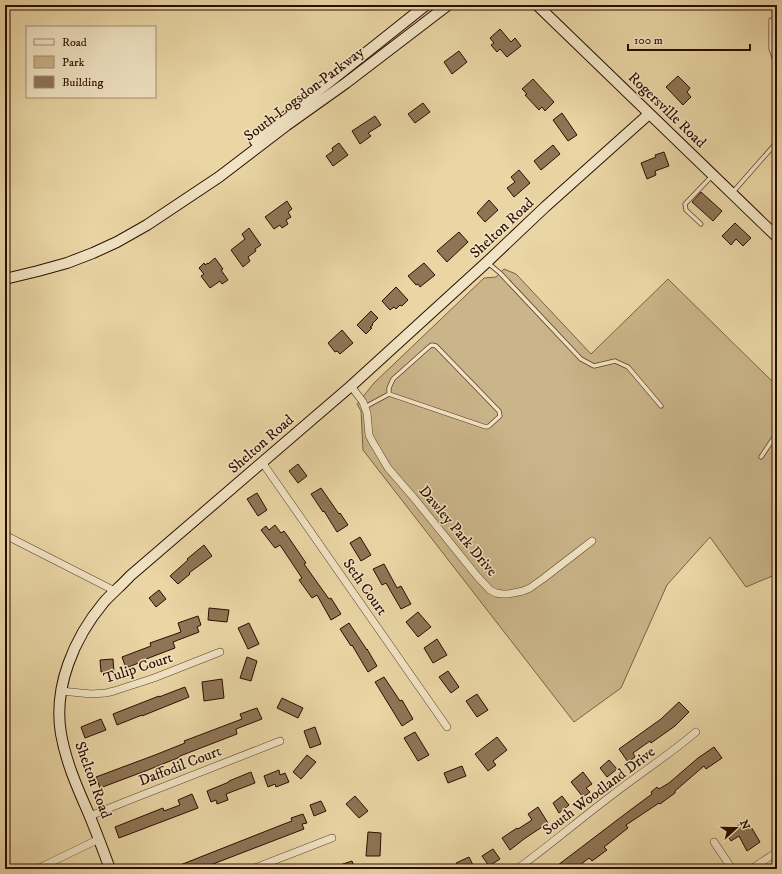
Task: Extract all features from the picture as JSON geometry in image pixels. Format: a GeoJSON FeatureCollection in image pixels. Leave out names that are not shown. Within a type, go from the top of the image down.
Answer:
{"type":"FeatureCollection","features":[{"type":"Feature","properties":{"kind":"street","name":"South Logsdon Parkway"},"geometry":{"type":"LineString","coordinates":[[176,206],[215,172],[426,5]]}},
{"type":"Feature","properties":{"kind":"street","name":"South Logsdon Parkway"},"geometry":{"type":"LineString","coordinates":[[5,279],[38,272],[93,253],[148,225],[219,176],[346,83],[448,5]]}},
{"type":"Feature","properties":{"kind":"street","name":"Rogersville Road"},"geometry":{"type":"LineString","coordinates":[[537,5],[777,237]]}},
{"type":"Feature","properties":{"kind":"street","name":"Shelton Road"},"geometry":{"type":"LineString","coordinates":[[110,869],[72,773],[61,734],[59,718],[61,691],[75,646],[84,630],[105,601],[136,571],[350,386],[649,114]]}},
{"type":"Feature","properties":{"kind":"street","name":"Dawley Park Drive"},"geometry":{"type":"LineString","coordinates":[[350,386],[360,397],[365,407],[369,435],[388,468],[414,498],[476,576],[490,590],[502,594],[508,594],[530,588],[592,541]]}},
{"type":"Feature","properties":{"kind":"street","name":"Seth Court"},"geometry":{"type":"LineString","coordinates":[[262,462],[447,727]]}},
{"type":"Feature","properties":{"kind":"street"},"geometry":{"type":"LineString","coordinates":[[5,534],[115,591]]}},
{"type":"Feature","properties":{"kind":"street","name":"Tulip Court"},"geometry":{"type":"LineString","coordinates":[[61,691],[91,694],[106,693],[154,678],[220,652]]}},
{"type":"Feature","properties":{"kind":"street","name":"South Woodland Drive"},"geometry":{"type":"LineString","coordinates":[[517,869],[696,732]]}},
{"type":"Feature","properties":{"kind":"street","name":"Daffodil Court"},"geometry":{"type":"LineString","coordinates":[[90,816],[280,741]]}},
{"type":"Feature","properties":{"kind":"street"},"geometry":{"type":"LineString","coordinates":[[252,869],[332,838]]}},
{"type":"Feature","properties":{"kind":"street"},"geometry":{"type":"LineString","coordinates":[[36,869],[99,840]]}},
{"type":"Feature","properties":{"kind":"street"},"geometry":{"type":"LineString","coordinates":[[714,842],[732,869]]}},
{"type":"Feature","properties":{"kind":"street"},"geometry":{"type":"LineString","coordinates":[[751,869],[777,852]]}},
{"type":"Feature","properties":{"kind":"lane"},"geometry":{"type":"LineString","coordinates":[[777,20],[771,20],[771,49],[777,66]]}},
{"type":"Feature","properties":{"kind":"lane"},"geometry":{"type":"LineString","coordinates":[[771,32],[777,32]]}},
{"type":"Feature","properties":{"kind":"lane"},"geometry":{"type":"LineString","coordinates":[[732,193],[777,142]]}},
{"type":"Feature","properties":{"kind":"lane"},"geometry":{"type":"LineString","coordinates":[[701,224],[686,210],[685,204],[712,175]]}},
{"type":"Feature","properties":{"kind":"lane"},"geometry":{"type":"LineString","coordinates":[[488,262],[511,284],[581,359],[594,366],[615,361],[628,368],[661,406]]}},
{"type":"Feature","properties":{"kind":"lane"},"geometry":{"type":"LineString","coordinates":[[365,407],[389,394],[486,427],[500,416],[499,411],[436,346],[432,345],[393,379],[389,394]]}},
{"type":"Feature","properties":{"kind":"lane"},"geometry":{"type":"LineString","coordinates":[[761,458],[777,433]]}},
{"type":"Feature","properties":{"kind":"green space"},"geometry":{"type":"Polygon","coordinates":[[[504,269],[516,274],[591,354],[668,279],[777,386],[777,574],[746,587],[710,537],[667,585],[621,688],[574,722],[363,450],[361,411],[357,404],[374,383],[484,278],[496,277],[504,269]]]}},
{"type":"Feature","properties":{"kind":"building"},"geometry":{"type":"Polygon","coordinates":[[[500,29],[511,42],[515,38],[521,46],[507,57],[500,49],[497,52],[491,45],[494,43],[490,38],[500,29]]]}},
{"type":"Feature","properties":{"kind":"building"},"geometry":{"type":"Polygon","coordinates":[[[459,51],[467,62],[452,74],[444,62],[459,51]]]}},
{"type":"Feature","properties":{"kind":"building"},"geometry":{"type":"Polygon","coordinates":[[[678,76],[690,88],[687,92],[691,97],[683,105],[666,87],[678,76]]]}},
{"type":"Feature","properties":{"kind":"building"},"geometry":{"type":"Polygon","coordinates":[[[533,79],[554,102],[545,111],[542,107],[539,110],[525,95],[527,94],[522,89],[533,79]]]}},
{"type":"Feature","properties":{"kind":"building"},"geometry":{"type":"Polygon","coordinates":[[[423,103],[430,112],[415,123],[408,114],[423,103]]]}},
{"type":"Feature","properties":{"kind":"building"},"geometry":{"type":"Polygon","coordinates":[[[562,113],[577,135],[568,141],[553,120],[562,113]]]}},
{"type":"Feature","properties":{"kind":"building"},"geometry":{"type":"Polygon","coordinates":[[[375,116],[381,125],[368,133],[371,136],[360,144],[352,131],[375,116]]]}},
{"type":"Feature","properties":{"kind":"building"},"geometry":{"type":"Polygon","coordinates":[[[339,143],[348,155],[333,166],[326,156],[333,151],[332,148],[339,143]]]}},
{"type":"Feature","properties":{"kind":"building"},"geometry":{"type":"Polygon","coordinates":[[[553,145],[560,154],[541,170],[534,161],[553,145]]]}},
{"type":"Feature","properties":{"kind":"building"},"geometry":{"type":"Polygon","coordinates":[[[664,152],[669,166],[655,171],[656,175],[647,179],[641,163],[664,152]]]}},
{"type":"Feature","properties":{"kind":"building"},"geometry":{"type":"Polygon","coordinates":[[[519,170],[530,183],[514,197],[507,188],[515,182],[511,177],[519,170]]]}},
{"type":"Feature","properties":{"kind":"building"},"geometry":{"type":"Polygon","coordinates":[[[701,192],[722,211],[713,221],[692,202],[701,192]]]}},
{"type":"Feature","properties":{"kind":"building"},"geometry":{"type":"Polygon","coordinates":[[[489,200],[498,210],[485,222],[477,213],[489,200]]]}},
{"type":"Feature","properties":{"kind":"building"},"geometry":{"type":"Polygon","coordinates":[[[287,201],[292,209],[288,212],[291,217],[286,220],[288,224],[282,228],[280,225],[274,229],[265,217],[287,201]]]}},
{"type":"Feature","properties":{"kind":"building"},"geometry":{"type":"Polygon","coordinates":[[[735,223],[751,238],[743,246],[736,239],[731,245],[722,236],[735,223]]]}},
{"type":"Feature","properties":{"kind":"building"},"geometry":{"type":"Polygon","coordinates":[[[249,228],[261,245],[248,257],[250,261],[243,267],[231,250],[245,239],[242,234],[249,228]]]}},
{"type":"Feature","properties":{"kind":"building"},"geometry":{"type":"Polygon","coordinates":[[[459,232],[468,242],[447,262],[437,251],[459,232]]]}},
{"type":"Feature","properties":{"kind":"building"},"geometry":{"type":"Polygon","coordinates":[[[215,258],[223,269],[221,270],[228,280],[222,284],[220,281],[210,288],[201,276],[204,274],[199,268],[204,263],[205,265],[208,264],[215,258]]]}},
{"type":"Feature","properties":{"kind":"building"},"geometry":{"type":"Polygon","coordinates":[[[424,263],[435,275],[420,287],[418,284],[416,285],[408,276],[424,263]]]}},
{"type":"Feature","properties":{"kind":"building"},"geometry":{"type":"Polygon","coordinates":[[[396,287],[408,300],[402,306],[400,305],[396,309],[394,307],[390,310],[382,301],[396,287]]]}},
{"type":"Feature","properties":{"kind":"building"},"geometry":{"type":"Polygon","coordinates":[[[371,311],[378,318],[366,334],[357,325],[371,311]]]}},
{"type":"Feature","properties":{"kind":"building"},"geometry":{"type":"Polygon","coordinates":[[[342,330],[353,343],[340,354],[337,351],[335,352],[328,343],[342,330]]]}},
{"type":"Feature","properties":{"kind":"building"},"geometry":{"type":"Polygon","coordinates":[[[298,464],[307,476],[298,483],[289,471],[298,464]]]}},
{"type":"Feature","properties":{"kind":"building"},"geometry":{"type":"Polygon","coordinates":[[[321,488],[348,525],[337,532],[311,494],[321,488]]]}},
{"type":"Feature","properties":{"kind":"building"},"geometry":{"type":"Polygon","coordinates":[[[257,493],[267,510],[258,516],[247,499],[257,493]]]}},
{"type":"Feature","properties":{"kind":"building"},"geometry":{"type":"Polygon","coordinates":[[[275,525],[281,533],[284,531],[306,563],[304,564],[329,599],[331,598],[341,614],[331,620],[317,595],[312,598],[299,580],[302,578],[280,545],[275,548],[261,530],[266,526],[269,530],[275,525]]]}},
{"type":"Feature","properties":{"kind":"building"},"geometry":{"type":"Polygon","coordinates":[[[360,537],[371,555],[361,561],[350,543],[360,537]]]}},
{"type":"Feature","properties":{"kind":"building"},"geometry":{"type":"Polygon","coordinates":[[[204,545],[212,556],[189,573],[190,574],[178,584],[170,576],[204,545]]]}},
{"type":"Feature","properties":{"kind":"building"},"geometry":{"type":"Polygon","coordinates":[[[384,564],[397,588],[401,586],[411,604],[401,609],[386,583],[382,585],[373,569],[384,564]]]}},
{"type":"Feature","properties":{"kind":"building"},"geometry":{"type":"Polygon","coordinates":[[[159,590],[166,599],[156,607],[149,598],[159,590]]]}},
{"type":"Feature","properties":{"kind":"building"},"geometry":{"type":"Polygon","coordinates":[[[209,608],[229,610],[227,622],[208,620],[209,608]]]}},
{"type":"Feature","properties":{"kind":"building"},"geometry":{"type":"Polygon","coordinates":[[[418,612],[431,627],[418,637],[406,622],[418,612]]]}},
{"type":"Feature","properties":{"kind":"building"},"geometry":{"type":"Polygon","coordinates":[[[198,616],[201,625],[197,627],[199,632],[173,642],[175,648],[126,668],[122,657],[151,646],[150,643],[181,632],[178,623],[198,616]]]}},
{"type":"Feature","properties":{"kind":"building"},"geometry":{"type":"Polygon","coordinates":[[[249,623],[259,644],[248,649],[238,628],[249,623]]]}},
{"type":"Feature","properties":{"kind":"building"},"geometry":{"type":"Polygon","coordinates":[[[349,623],[377,666],[368,672],[352,645],[351,646],[340,629],[349,623]]]}},
{"type":"Feature","properties":{"kind":"building"},"geometry":{"type":"Polygon","coordinates":[[[437,639],[447,655],[433,663],[424,648],[437,639]]]}},
{"type":"Feature","properties":{"kind":"building"},"geometry":{"type":"Polygon","coordinates":[[[247,657],[257,661],[251,681],[240,678],[247,657]]]}},
{"type":"Feature","properties":{"kind":"building"},"geometry":{"type":"Polygon","coordinates":[[[113,659],[114,672],[101,672],[100,660],[113,659]]]}},
{"type":"Feature","properties":{"kind":"building"},"geometry":{"type":"Polygon","coordinates":[[[448,671],[459,687],[451,693],[439,677],[448,671]]]}},
{"type":"Feature","properties":{"kind":"building"},"geometry":{"type":"Polygon","coordinates":[[[384,677],[400,701],[402,700],[413,719],[402,726],[375,682],[384,677]]]}},
{"type":"Feature","properties":{"kind":"building"},"geometry":{"type":"Polygon","coordinates":[[[222,679],[224,698],[204,701],[202,682],[222,679]]]}},
{"type":"Feature","properties":{"kind":"building"},"geometry":{"type":"Polygon","coordinates":[[[185,687],[189,697],[117,725],[113,714],[185,687]]]}},
{"type":"Feature","properties":{"kind":"building"},"geometry":{"type":"Polygon","coordinates":[[[477,694],[488,710],[477,717],[466,701],[477,694]]]}},
{"type":"Feature","properties":{"kind":"building"},"geometry":{"type":"Polygon","coordinates":[[[282,698],[303,708],[298,718],[277,708],[282,698]]]}},
{"type":"Feature","properties":{"kind":"building"},"geometry":{"type":"Polygon","coordinates":[[[679,702],[689,712],[675,726],[651,743],[650,741],[633,753],[635,757],[628,762],[619,749],[661,719],[679,702]]]}},
{"type":"Feature","properties":{"kind":"building"},"geometry":{"type":"Polygon","coordinates":[[[257,708],[262,719],[236,729],[237,734],[100,788],[96,777],[155,755],[185,743],[184,741],[242,719],[240,714],[257,708]]]}},
{"type":"Feature","properties":{"kind":"building"},"geometry":{"type":"Polygon","coordinates":[[[101,719],[106,730],[85,738],[81,727],[101,719]]]}},
{"type":"Feature","properties":{"kind":"building"},"geometry":{"type":"Polygon","coordinates":[[[315,727],[321,744],[310,748],[304,731],[315,727]]]}},
{"type":"Feature","properties":{"kind":"building"},"geometry":{"type":"Polygon","coordinates":[[[415,732],[429,755],[418,761],[404,738],[415,732]]]}},
{"type":"Feature","properties":{"kind":"building"},"geometry":{"type":"Polygon","coordinates":[[[497,737],[507,750],[493,761],[496,765],[488,771],[475,754],[497,737]]]}},
{"type":"Feature","properties":{"kind":"building"},"geometry":{"type":"Polygon","coordinates":[[[714,747],[722,758],[706,769],[704,766],[675,791],[675,793],[626,825],[628,828],[604,847],[607,850],[592,861],[589,858],[575,869],[561,869],[558,865],[652,794],[651,792],[657,787],[659,789],[669,783],[698,758],[714,747]]]}},
{"type":"Feature","properties":{"kind":"building"},"geometry":{"type":"Polygon","coordinates":[[[307,755],[316,762],[301,779],[293,772],[307,755]]]}},
{"type":"Feature","properties":{"kind":"building"},"geometry":{"type":"Polygon","coordinates":[[[609,760],[617,769],[607,777],[600,768],[609,760]]]}},
{"type":"Feature","properties":{"kind":"building"},"geometry":{"type":"Polygon","coordinates":[[[462,766],[466,776],[448,783],[444,773],[462,766]]]}},
{"type":"Feature","properties":{"kind":"building"},"geometry":{"type":"Polygon","coordinates":[[[279,770],[280,775],[285,773],[289,782],[276,787],[275,784],[268,787],[264,776],[279,770]]]}},
{"type":"Feature","properties":{"kind":"building"},"geometry":{"type":"Polygon","coordinates":[[[251,772],[255,783],[226,794],[228,800],[217,804],[216,800],[211,802],[207,791],[251,772]]]}},
{"type":"Feature","properties":{"kind":"building"},"geometry":{"type":"Polygon","coordinates":[[[583,772],[592,784],[586,788],[590,792],[583,797],[571,782],[583,772]]]}},
{"type":"Feature","properties":{"kind":"building"},"geometry":{"type":"Polygon","coordinates":[[[192,794],[198,808],[119,838],[115,827],[163,808],[164,811],[180,805],[178,800],[192,794]]]}},
{"type":"Feature","properties":{"kind":"building"},"geometry":{"type":"Polygon","coordinates":[[[355,796],[368,811],[359,818],[346,804],[355,796]]]}},
{"type":"Feature","properties":{"kind":"building"},"geometry":{"type":"Polygon","coordinates":[[[562,796],[569,805],[559,813],[553,803],[562,796]]]}},
{"type":"Feature","properties":{"kind":"building"},"geometry":{"type":"Polygon","coordinates":[[[321,801],[326,811],[314,816],[310,805],[321,801]]]}},
{"type":"Feature","properties":{"kind":"building"},"geometry":{"type":"Polygon","coordinates":[[[538,807],[548,823],[510,850],[502,838],[532,820],[528,814],[538,807]]]}},
{"type":"Feature","properties":{"kind":"building"},"geometry":{"type":"Polygon","coordinates":[[[303,814],[307,823],[302,824],[304,829],[200,869],[170,869],[292,821],[291,818],[303,814]]]}},
{"type":"Feature","properties":{"kind":"building"},"geometry":{"type":"Polygon","coordinates":[[[747,820],[760,842],[747,851],[739,836],[731,841],[726,833],[747,820]]]}},
{"type":"Feature","properties":{"kind":"building"},"geometry":{"type":"Polygon","coordinates":[[[368,832],[381,833],[380,856],[366,856],[368,832]]]}},
{"type":"Feature","properties":{"kind":"building"},"geometry":{"type":"Polygon","coordinates":[[[493,849],[500,859],[489,866],[482,856],[493,849]]]}},
{"type":"Feature","properties":{"kind":"building"},"geometry":{"type":"Polygon","coordinates":[[[469,857],[475,869],[459,869],[456,863],[469,857]]]}},
{"type":"Feature","properties":{"kind":"building"},"geometry":{"type":"Polygon","coordinates":[[[352,861],[355,869],[331,868],[352,861]]]}}]}
